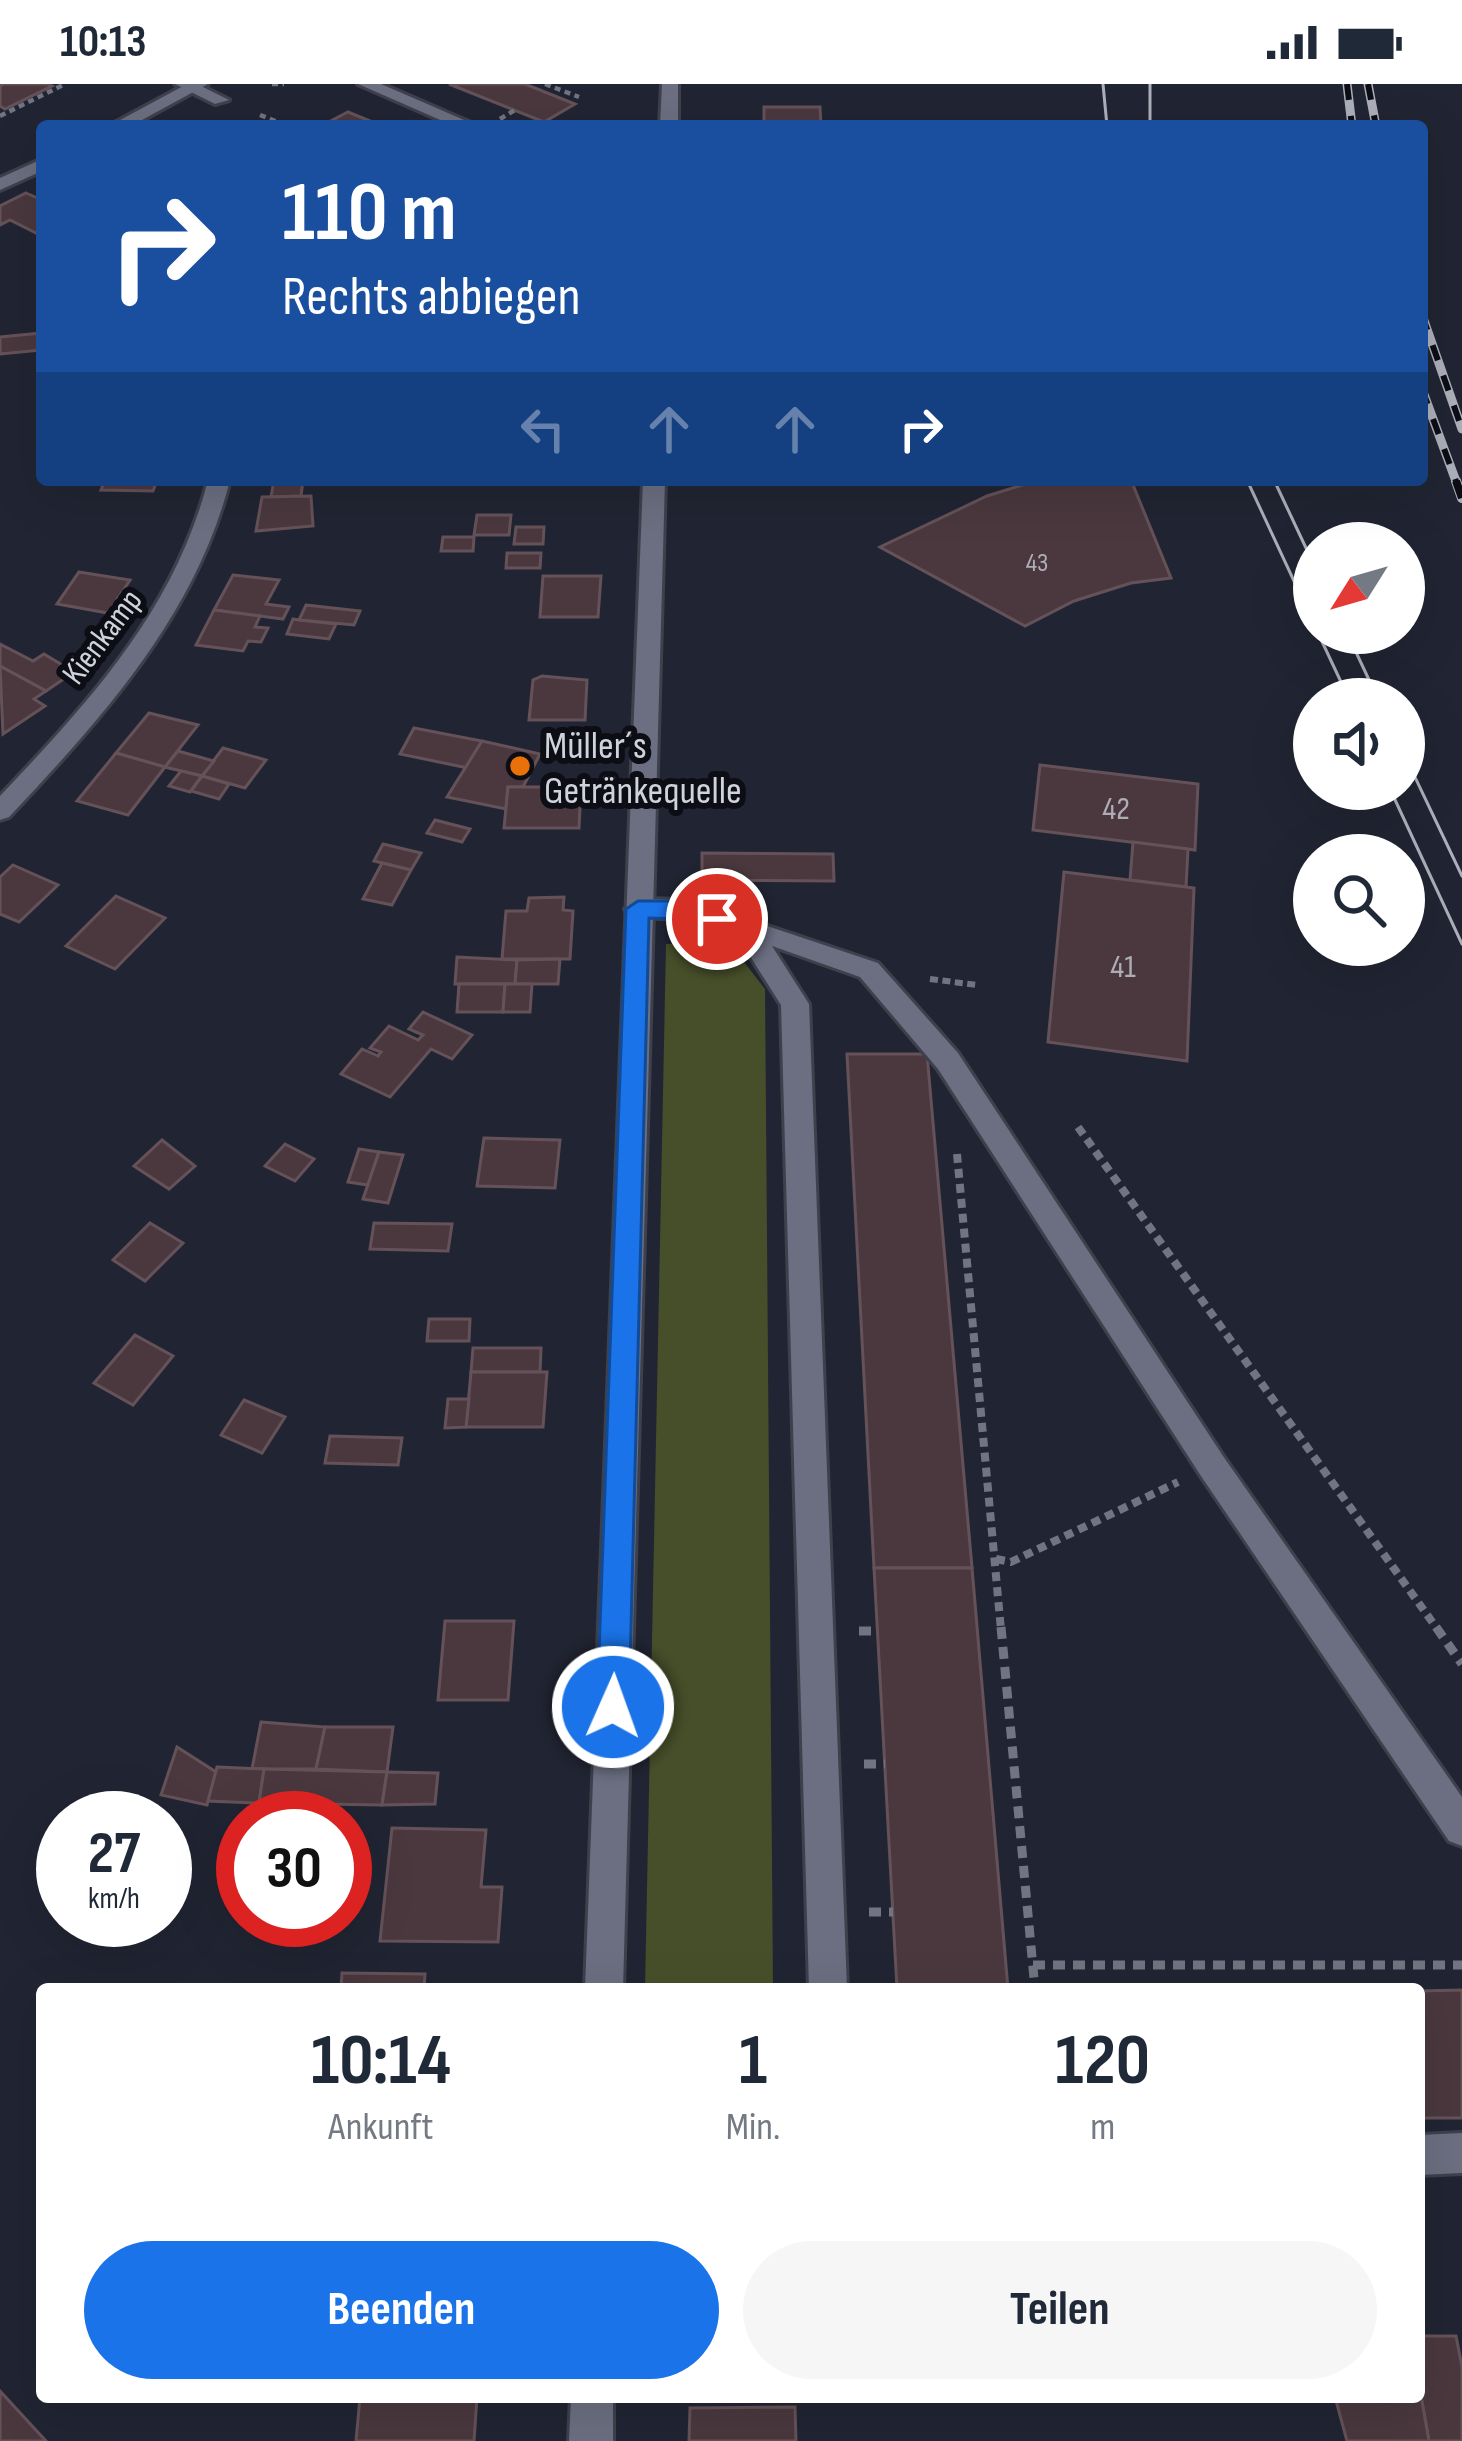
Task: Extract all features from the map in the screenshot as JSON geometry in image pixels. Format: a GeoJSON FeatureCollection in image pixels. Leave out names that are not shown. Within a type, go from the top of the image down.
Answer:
{"type":"FeatureCollection","features":[{"type":"Feature","properties":{"kind":"street"},"geometry":{"type":"LineString","coordinates":[[366,84],[454,120]]}},
{"type":"Feature","properties":{"kind":"street"},"geometry":{"type":"LineString","coordinates":[[669,120],[670,84]]}},
{"type":"Feature","properties":{"kind":"street"},"geometry":{"type":"LineString","coordinates":[[129,120],[192,85],[221,100]]}},
{"type":"Feature","properties":{"kind":"street"},"geometry":{"type":"LineString","coordinates":[[0,165],[36,181]]}},
{"type":"Feature","properties":{"kind":"street"},"geometry":{"type":"LineString","coordinates":[[0,185],[36,167]]}},
{"type":"Feature","properties":{"kind":"street","name":"Kienkamp"},"geometry":{"type":"LineString","coordinates":[[0,811],[46,762],[166,608],[200,549],[216,486]]}},
{"type":"Feature","properties":{"kind":"street"},"geometry":{"type":"LineString","coordinates":[[604,1983],[654,486]]}},
{"type":"Feature","properties":{"kind":"street"},"geometry":{"type":"LineString","coordinates":[[638,909],[690,910],[869,970],[948,1060],[1212,1466],[1462,1828]]}},
{"type":"Feature","properties":{"kind":"street"},"geometry":{"type":"LineString","coordinates":[[745,927],[795,1004],[828,1983]]}},
{"type":"Feature","properties":{"kind":"street"},"geometry":{"type":"LineString","coordinates":[[1425,2155],[1462,2153]]}},
{"type":"Feature","properties":{"kind":"street"},"geometry":{"type":"LineString","coordinates":[[591,2441],[592,2403]]}},
{"type":"Feature","properties":{"kind":"path"},"geometry":{"type":"LineString","coordinates":[[0,116],[65,84]]}},
{"type":"Feature","properties":{"kind":"path"},"geometry":{"type":"LineString","coordinates":[[272,84],[284,84]]}},
{"type":"Feature","properties":{"kind":"path"},"geometry":{"type":"LineString","coordinates":[[545,84],[579,97]]}},
{"type":"Feature","properties":{"kind":"path"},"geometry":{"type":"LineString","coordinates":[[260,115],[270,119]]}},
{"type":"Feature","properties":{"kind":"path"},"geometry":{"type":"LineString","coordinates":[[948,1060],[1034,1983]]}},
{"type":"Feature","properties":{"kind":"path"},"geometry":{"type":"LineString","coordinates":[[1078,1127],[1462,1664]]}},
{"type":"Feature","properties":{"kind":"path"},"geometry":{"type":"LineString","coordinates":[[995,1559],[1011,1562],[1212,1466]]}},
{"type":"Feature","properties":{"kind":"path"},"geometry":{"type":"LineString","coordinates":[[1033,1965],[1462,1965]]}},
{"type":"Feature","properties":{"kind":"green space"},"geometry":{"type":"Polygon","coordinates":[[[718,942],[744,962],[765,989],[773,1983],[645,1983],[666,944],[718,942]]]}},
{"type":"Feature","properties":{"kind":"building"},"geometry":{"type":"Polygon","coordinates":[[[4,84],[52,86],[5,109],[0,106],[4,84]]]}},
{"type":"Feature","properties":{"kind":"building"},"geometry":{"type":"Polygon","coordinates":[[[449,84],[525,84],[575,104],[539,120],[449,84]]]}},
{"type":"Feature","properties":{"kind":"building"},"geometry":{"type":"Polygon","coordinates":[[[764,107],[820,107],[821,120],[764,120],[764,107]]]}},
{"type":"Feature","properties":{"kind":"building"},"geometry":{"type":"Polygon","coordinates":[[[348,112],[367,120],[333,120],[348,112]]]}},
{"type":"Feature","properties":{"kind":"building"},"geometry":{"type":"Polygon","coordinates":[[[26,193],[36,197],[36,233],[10,220],[0,225],[0,206],[26,193]]]}},
{"type":"Feature","properties":{"kind":"building"},"geometry":{"type":"Polygon","coordinates":[[[36,334],[36,351],[0,354],[0,337],[36,334]]]}},
{"type":"Feature","properties":{"kind":"building"},"geometry":{"type":"Polygon","coordinates":[[[103,486],[155,486],[153,491],[101,490],[103,486]]]}},
{"type":"Feature","properties":{"kind":"building"},"geometry":{"type":"Polygon","coordinates":[[[273,486],[302,486],[301,496],[271,497],[273,486]]]}},
{"type":"Feature","properties":{"kind":"building"},"geometry":{"type":"Polygon","coordinates":[[[1019,486],[1133,486],[1171,578],[1131,583],[1074,601],[1025,626],[880,547],[987,496],[1019,486]]]}},
{"type":"Feature","properties":{"kind":"building"},"geometry":{"type":"Polygon","coordinates":[[[311,496],[313,526],[256,531],[262,497],[311,496]]]}},
{"type":"Feature","properties":{"kind":"building"},"geometry":{"type":"Polygon","coordinates":[[[477,515],[511,515],[509,535],[474,535],[477,515]]]}},
{"type":"Feature","properties":{"kind":"building"},"geometry":{"type":"Polygon","coordinates":[[[516,527],[544,527],[543,544],[514,544],[516,527]]]}},
{"type":"Feature","properties":{"kind":"building"},"geometry":{"type":"Polygon","coordinates":[[[443,537],[474,537],[473,551],[441,551],[443,537]]]}},
{"type":"Feature","properties":{"kind":"building"},"geometry":{"type":"Polygon","coordinates":[[[507,553],[541,553],[540,568],[506,568],[507,553]]]}},
{"type":"Feature","properties":{"kind":"building"},"geometry":{"type":"Polygon","coordinates":[[[79,572],[130,580],[108,613],[57,604],[79,572]]]}},
{"type":"Feature","properties":{"kind":"building"},"geometry":{"type":"Polygon","coordinates":[[[233,575],[279,580],[266,604],[289,607],[283,619],[214,610],[233,575]]]}},
{"type":"Feature","properties":{"kind":"building"},"geometry":{"type":"Polygon","coordinates":[[[543,576],[601,576],[598,617],[540,617],[543,576]]]}},
{"type":"Feature","properties":{"kind":"building"},"geometry":{"type":"Polygon","coordinates":[[[306,605],[360,611],[354,625],[299,620],[306,605]]]}},
{"type":"Feature","properties":{"kind":"building"},"geometry":{"type":"Polygon","coordinates":[[[214,610],[260,616],[255,627],[268,628],[261,642],[248,641],[243,651],[196,645],[214,610]]]}},
{"type":"Feature","properties":{"kind":"building"},"geometry":{"type":"Polygon","coordinates":[[[293,619],[336,624],[329,639],[287,634],[293,619]]]}},
{"type":"Feature","properties":{"kind":"building"},"geometry":{"type":"Polygon","coordinates":[[[0,644],[33,661],[44,654],[74,672],[46,691],[0,666],[0,644]]]}},
{"type":"Feature","properties":{"kind":"building"},"geometry":{"type":"Polygon","coordinates":[[[0,666],[46,691],[34,699],[45,706],[3,734],[0,666]]]}},
{"type":"Feature","properties":{"kind":"building"},"geometry":{"type":"Polygon","coordinates":[[[542,676],[587,680],[585,720],[529,720],[533,680],[542,676]]]}},
{"type":"Feature","properties":{"kind":"building"},"geometry":{"type":"Polygon","coordinates":[[[149,713],[198,725],[165,767],[116,753],[149,713]]]}},
{"type":"Feature","properties":{"kind":"building"},"geometry":{"type":"Polygon","coordinates":[[[414,728],[482,741],[468,768],[400,754],[414,728]]]}},
{"type":"Feature","properties":{"kind":"building"},"geometry":{"type":"Polygon","coordinates":[[[482,741],[540,754],[523,787],[508,787],[506,809],[447,797],[482,741]]]}},
{"type":"Feature","properties":{"kind":"building"},"geometry":{"type":"Polygon","coordinates":[[[223,748],[266,760],[245,788],[202,776],[223,748]]]}},
{"type":"Feature","properties":{"kind":"building"},"geometry":{"type":"Polygon","coordinates":[[[178,751],[214,761],[202,776],[165,767],[178,751]]]}},
{"type":"Feature","properties":{"kind":"building"},"geometry":{"type":"Polygon","coordinates":[[[116,753],[165,767],[128,815],[77,801],[116,753]]]}},
{"type":"Feature","properties":{"kind":"building"},"geometry":{"type":"Polygon","coordinates":[[[1040,765],[1198,784],[1195,850],[1033,830],[1040,765]]]}},
{"type":"Feature","properties":{"kind":"building"},"geometry":{"type":"Polygon","coordinates":[[[181,771],[202,776],[190,792],[169,786],[181,771]]]}},
{"type":"Feature","properties":{"kind":"building"},"geometry":{"type":"Polygon","coordinates":[[[202,776],[229,784],[219,799],[191,791],[202,776]]]}},
{"type":"Feature","properties":{"kind":"building"},"geometry":{"type":"Polygon","coordinates":[[[508,787],[581,787],[579,828],[504,828],[508,787]]]}},
{"type":"Feature","properties":{"kind":"building"},"geometry":{"type":"Polygon","coordinates":[[[435,820],[470,829],[462,842],[427,833],[435,820]]]}},
{"type":"Feature","properties":{"kind":"building"},"geometry":{"type":"Polygon","coordinates":[[[1133,842],[1188,849],[1186,887],[1130,880],[1133,842]]]}},
{"type":"Feature","properties":{"kind":"building"},"geometry":{"type":"Polygon","coordinates":[[[383,844],[421,853],[411,870],[374,861],[383,844]]]}},
{"type":"Feature","properties":{"kind":"building"},"geometry":{"type":"Polygon","coordinates":[[[702,853],[833,854],[834,881],[702,880],[702,853]]]}},
{"type":"Feature","properties":{"kind":"building"},"geometry":{"type":"Polygon","coordinates":[[[382,863],[411,870],[392,905],[363,899],[382,863]]]}},
{"type":"Feature","properties":{"kind":"building"},"geometry":{"type":"Polygon","coordinates":[[[13,865],[58,885],[19,922],[0,914],[0,877],[13,865]]]}},
{"type":"Feature","properties":{"kind":"building"},"geometry":{"type":"Polygon","coordinates":[[[1064,872],[1194,888],[1187,1061],[1048,1042],[1064,872]]]}},
{"type":"Feature","properties":{"kind":"building"},"geometry":{"type":"Polygon","coordinates":[[[116,896],[165,918],[115,969],[66,946],[116,896]]]}},
{"type":"Feature","properties":{"kind":"building"},"geometry":{"type":"Polygon","coordinates":[[[564,897],[563,910],[573,911],[570,959],[502,959],[506,911],[527,911],[529,898],[564,897]]]}},
{"type":"Feature","properties":{"kind":"building"},"geometry":{"type":"Polygon","coordinates":[[[457,957],[517,960],[515,984],[455,984],[457,957]]]}},
{"type":"Feature","properties":{"kind":"building"},"geometry":{"type":"Polygon","coordinates":[[[560,959],[558,984],[515,984],[517,960],[560,959]]]}},
{"type":"Feature","properties":{"kind":"building"},"geometry":{"type":"Polygon","coordinates":[[[459,984],[505,984],[503,1012],[457,1012],[459,984]]]}},
{"type":"Feature","properties":{"kind":"building"},"geometry":{"type":"Polygon","coordinates":[[[505,984],[532,984],[530,1012],[503,1012],[505,984]]]}},
{"type":"Feature","properties":{"kind":"building"},"geometry":{"type":"Polygon","coordinates":[[[423,1012],[472,1035],[452,1059],[431,1049],[390,1097],[341,1074],[362,1049],[378,1056],[381,1052],[370,1048],[389,1026],[418,1040],[423,1035],[409,1029],[423,1012]]]}},
{"type":"Feature","properties":{"kind":"building"},"geometry":{"type":"Polygon","coordinates":[[[847,1054],[927,1054],[972,1568],[874,1568],[847,1054]]]}},
{"type":"Feature","properties":{"kind":"building"},"geometry":{"type":"Polygon","coordinates":[[[484,1138],[560,1140],[555,1188],[477,1186],[484,1138]]]}},
{"type":"Feature","properties":{"kind":"building"},"geometry":{"type":"Polygon","coordinates":[[[162,1140],[195,1166],[169,1189],[134,1166],[162,1140]]]}},
{"type":"Feature","properties":{"kind":"building"},"geometry":{"type":"Polygon","coordinates":[[[285,1144],[314,1159],[295,1181],[265,1166],[285,1144]]]}},
{"type":"Feature","properties":{"kind":"building"},"geometry":{"type":"Polygon","coordinates":[[[359,1149],[379,1152],[368,1185],[348,1182],[359,1149]]]}},
{"type":"Feature","properties":{"kind":"building"},"geometry":{"type":"Polygon","coordinates":[[[379,1152],[403,1155],[388,1203],[363,1199],[379,1152]]]}},
{"type":"Feature","properties":{"kind":"building"},"geometry":{"type":"Polygon","coordinates":[[[150,1223],[183,1243],[145,1281],[113,1260],[150,1223]]]}},
{"type":"Feature","properties":{"kind":"building"},"geometry":{"type":"Polygon","coordinates":[[[374,1223],[452,1224],[448,1251],[370,1249],[374,1223]]]}},
{"type":"Feature","properties":{"kind":"building"},"geometry":{"type":"Polygon","coordinates":[[[429,1319],[470,1319],[469,1341],[427,1341],[429,1319]]]}},
{"type":"Feature","properties":{"kind":"building"},"geometry":{"type":"Polygon","coordinates":[[[135,1335],[173,1356],[133,1405],[94,1383],[135,1335]]]}},
{"type":"Feature","properties":{"kind":"building"},"geometry":{"type":"Polygon","coordinates":[[[473,1348],[541,1348],[540,1372],[471,1372],[473,1348]]]}},
{"type":"Feature","properties":{"kind":"building"},"geometry":{"type":"Polygon","coordinates":[[[471,1372],[547,1372],[543,1427],[466,1427],[471,1372]]]}},
{"type":"Feature","properties":{"kind":"building"},"geometry":{"type":"Polygon","coordinates":[[[448,1399],[469,1399],[466,1427],[445,1428],[448,1399]]]}},
{"type":"Feature","properties":{"kind":"building"},"geometry":{"type":"Polygon","coordinates":[[[244,1400],[285,1417],[262,1453],[221,1435],[244,1400]]]}},
{"type":"Feature","properties":{"kind":"building"},"geometry":{"type":"Polygon","coordinates":[[[330,1436],[402,1438],[398,1465],[325,1463],[330,1436]]]}},
{"type":"Feature","properties":{"kind":"building"},"geometry":{"type":"Polygon","coordinates":[[[874,1568],[972,1568],[1007,1983],[897,1983],[874,1568]]]}},
{"type":"Feature","properties":{"kind":"building"},"geometry":{"type":"Polygon","coordinates":[[[445,1621],[514,1621],[508,1700],[438,1700],[445,1621]]]}},
{"type":"Feature","properties":{"kind":"building"},"geometry":{"type":"Polygon","coordinates":[[[261,1722],[325,1727],[316,1769],[252,1769],[261,1722]]]}},
{"type":"Feature","properties":{"kind":"building"},"geometry":{"type":"Polygon","coordinates":[[[325,1727],[393,1727],[387,1772],[316,1769],[325,1727]]]}},
{"type":"Feature","properties":{"kind":"building"},"geometry":{"type":"Polygon","coordinates":[[[177,1747],[216,1772],[207,1805],[192,1802],[192,1791],[162,1791],[177,1747]]]}},
{"type":"Feature","properties":{"kind":"building"},"geometry":{"type":"Polygon","coordinates":[[[217,1767],[264,1769],[261,1791],[216,1791],[216,1801],[208,1801],[217,1767]]]}},
{"type":"Feature","properties":{"kind":"building"},"geometry":{"type":"Polygon","coordinates":[[[264,1769],[387,1772],[382,1805],[372,1805],[372,1791],[261,1791],[264,1769]]]}},
{"type":"Feature","properties":{"kind":"building"},"geometry":{"type":"Polygon","coordinates":[[[387,1772],[438,1773],[435,1804],[382,1805],[387,1772]]]}},
{"type":"Feature","properties":{"kind":"building"},"geometry":{"type":"Polygon","coordinates":[[[392,1828],[486,1830],[481,1887],[502,1887],[498,1942],[380,1941],[392,1828]]]}},
{"type":"Feature","properties":{"kind":"building"},"geometry":{"type":"Polygon","coordinates":[[[342,1973],[425,1974],[424,1983],[341,1983],[342,1973]]]}},
{"type":"Feature","properties":{"kind":"building"},"geometry":{"type":"Polygon","coordinates":[[[1462,1990],[1462,2118],[1425,2118],[1425,1991],[1462,1990]]]}},
{"type":"Feature","properties":{"kind":"building"},"geometry":{"type":"Polygon","coordinates":[[[1425,2336],[1456,2336],[1462,2367],[1462,2441],[1429,2441],[1422,2403],[1425,2336]]]}},
{"type":"Feature","properties":{"kind":"building"},"geometry":{"type":"Polygon","coordinates":[[[0,2391],[46,2441],[0,2441],[0,2391]]]}},
{"type":"Feature","properties":{"kind":"building"},"geometry":{"type":"Polygon","coordinates":[[[359,2403],[477,2403],[474,2441],[356,2441],[359,2403]]]}},
{"type":"Feature","properties":{"kind":"building"},"geometry":{"type":"Polygon","coordinates":[[[1337,2403],[1422,2403],[1429,2441],[1347,2441],[1337,2403]]]}},
{"type":"Feature","properties":{"kind":"building"},"geometry":{"type":"Polygon","coordinates":[[[795,2407],[796,2441],[689,2441],[690,2408],[795,2407]]]}},
{"type":"Feature","properties":{"kind":"tram line"},"geometry":{"type":"LineString","coordinates":[[1103,84],[1106,120]]}},
{"type":"Feature","properties":{"kind":"tram line"},"geometry":{"type":"LineString","coordinates":[[1150,84],[1150,120]]}},
{"type":"Feature","properties":{"kind":"tram line"},"geometry":{"type":"LineString","coordinates":[[1250,486],[1293,579]]}},
{"type":"Feature","properties":{"kind":"tram line"},"geometry":{"type":"LineString","coordinates":[[1277,486],[1294,522]]}},
{"type":"Feature","properties":{"kind":"tram line"},"geometry":{"type":"LineString","coordinates":[[1328,654],[1339,678]]}},
{"type":"Feature","properties":{"kind":"tram line"},"geometry":{"type":"LineString","coordinates":[[1357,654],[1368,678]]}},
{"type":"Feature","properties":{"kind":"tram line"},"geometry":{"type":"LineString","coordinates":[[1425,798],[1462,876]]}},
{"type":"Feature","properties":{"kind":"tram line"},"geometry":{"type":"LineString","coordinates":[[1400,810],[1462,944]]}},
{"type":"Feature","properties":{"kind":"railway"},"geometry":{"type":"LineString","coordinates":[[1347,84],[1351,120]]}},
{"type":"Feature","properties":{"kind":"railway"},"geometry":{"type":"LineString","coordinates":[[1368,84],[1375,120]]}},
{"type":"Feature","properties":{"kind":"railway"},"geometry":{"type":"LineString","coordinates":[[1428,332],[1462,429]]}},
{"type":"Feature","properties":{"kind":"railway"},"geometry":{"type":"LineString","coordinates":[[1428,405],[1457,484]]}},
{"type":"Feature","properties":{"kind":"railway"},"geometry":{"type":"LineString","coordinates":[[1456,481],[1462,498]]}},
{"type":"Feature","properties":{"kind":"place","name":"Müller´s Getränkequelle"},"geometry":{"type":"Point","coordinates":[520,766]}},
{"type":"Feature","properties":{"kind":"route"},"geometry":{"type":"LineString","coordinates":[[613,1707],[638,909],[690,910],[717,919]]}}]}
